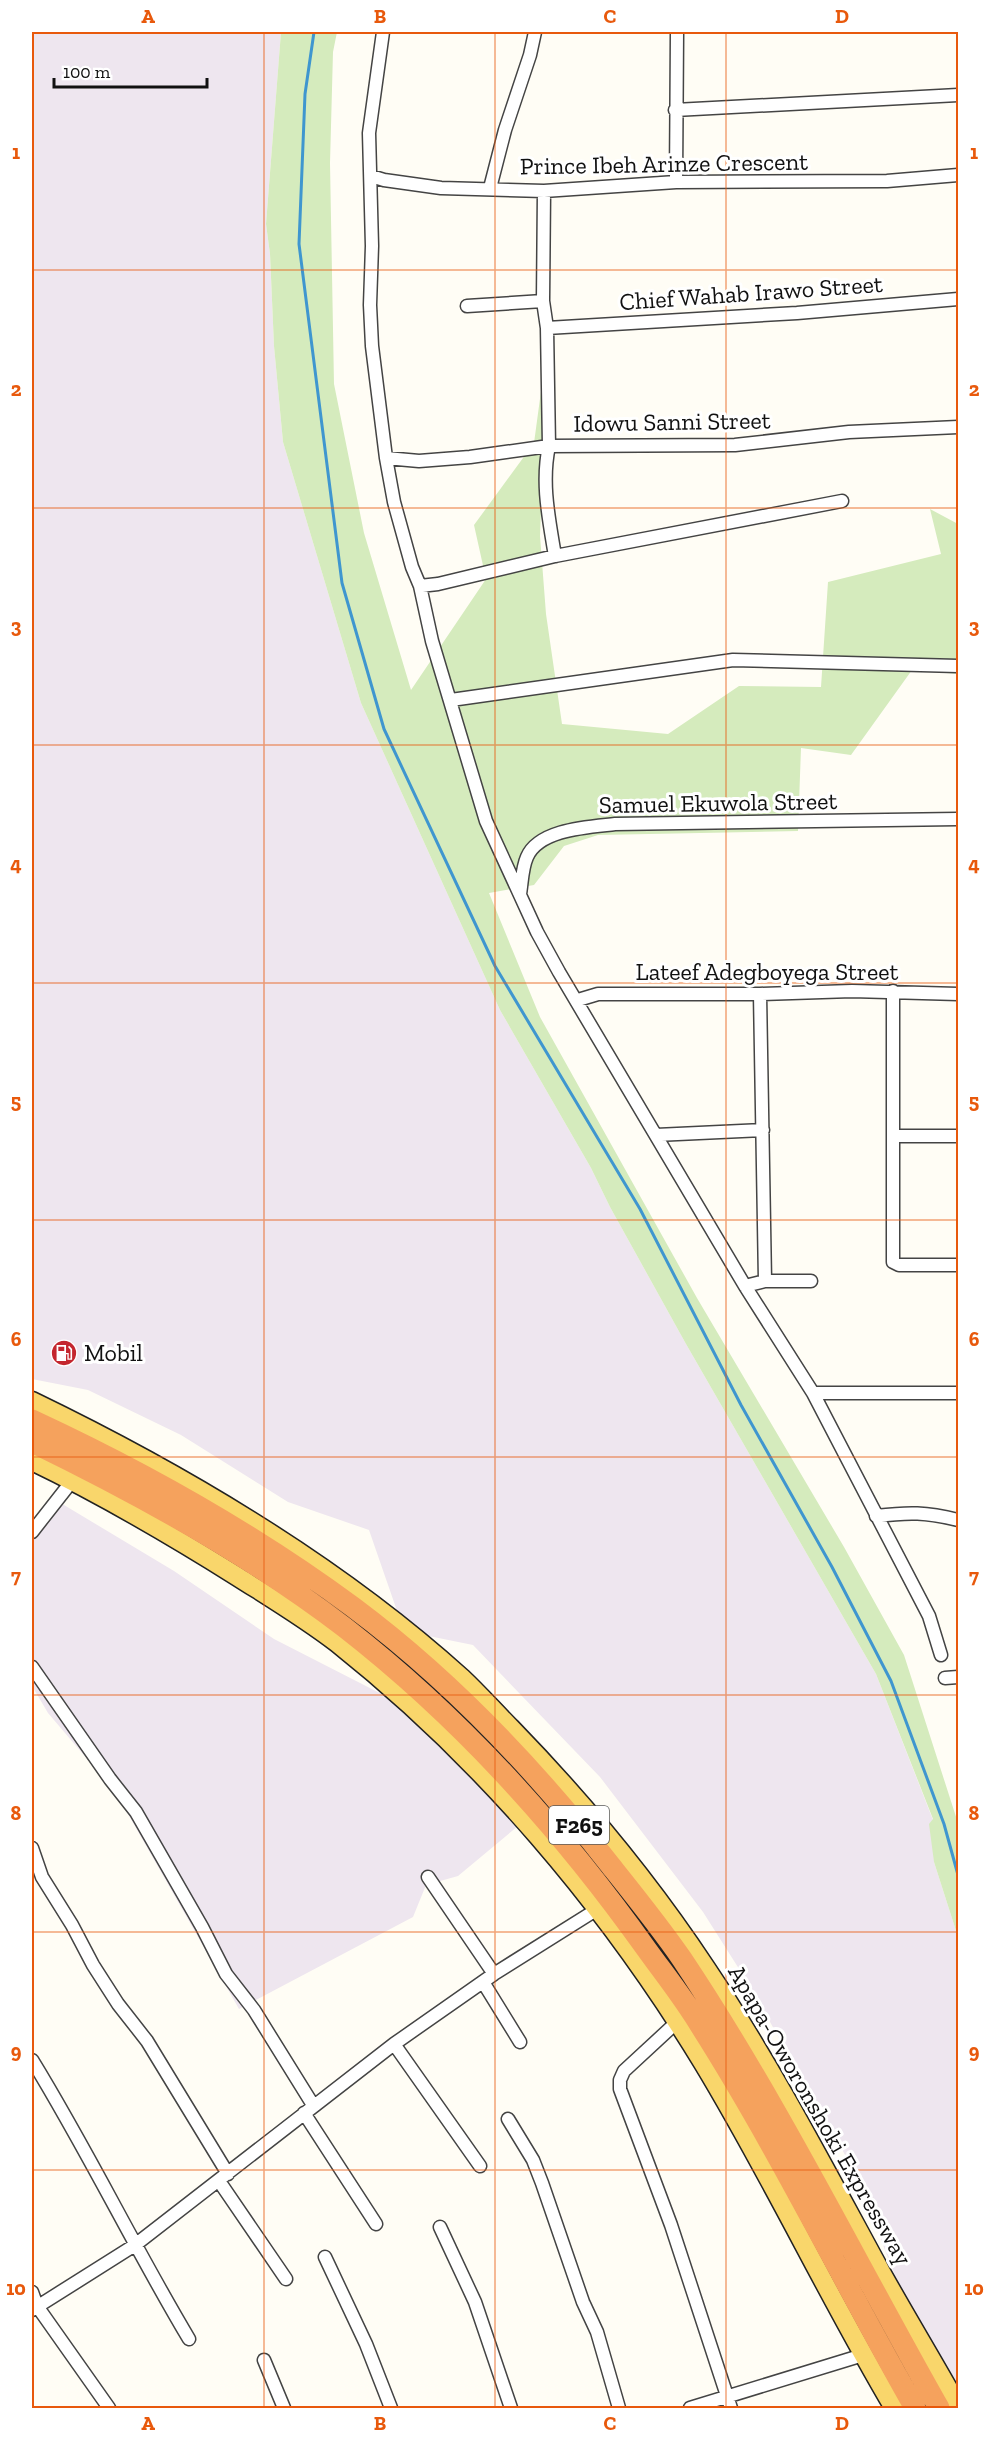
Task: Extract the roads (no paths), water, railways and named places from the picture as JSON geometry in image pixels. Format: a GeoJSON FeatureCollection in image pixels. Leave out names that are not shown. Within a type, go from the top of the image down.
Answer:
{"type":"FeatureCollection","features":[{"type":"Feature","properties":{"kind":"highway","name":"Apapa-Oworonshoki Expressway"},"geometry":{"type":"LineString","coordinates":[[32,1420],[293,1556],[468,1705],[559,1802],[680,1956],[765,2093],[869,2286],[939,2409]]}},
{"type":"Feature","properties":{"kind":"highway","name":"F265"},"geometry":{"type":"LineString","coordinates":[[32,1442],[57,1464],[161,1508],[280,1582],[341,1626],[432,1701],[512,1781],[569,1847],[621,1914],[700,2024],[764,2134],[915,2409]]}},
{"type":"Feature","properties":{"kind":"main road","name":"Apapa-Oworonshoki Expressway"},"geometry":{"type":"LineString","coordinates":[[32,1401],[161,1468],[293,1556],[381,1611],[464,1680],[575,1796],[658,1900],[705,1966],[774,2077],[883,2276],[958,2406]]}},
{"type":"Feature","properties":{"kind":"main road"},"geometry":{"type":"LineString","coordinates":[[32,1461],[57,1464],[72,1481],[187,1544],[334,1641],[450,1740],[507,1801],[597,1910],[677,2022],[734,2115],[894,2409]]}},
{"type":"Feature","properties":{"kind":"street"},"geometry":{"type":"LineString","coordinates":[[383,32],[369,133],[371,176],[369,207],[372,246],[370,305],[372,346],[386,458],[405,546],[420,586],[432,641],[486,821],[537,932],[746,1286],[813,1393],[929,1616],[941,1655]]}},
{"type":"Feature","properties":{"kind":"street"},"geometry":{"type":"LineString","coordinates":[[490,188],[535,32]]}},
{"type":"Feature","properties":{"kind":"street"},"geometry":{"type":"LineString","coordinates":[[676,183],[677,32]]}},
{"type":"Feature","properties":{"kind":"street"},"geometry":{"type":"LineString","coordinates":[[675,110],[958,95]]}},
{"type":"Feature","properties":{"kind":"street","name":"Prince Ibeh Arinze Crescent"},"geometry":{"type":"LineString","coordinates":[[371,176],[441,188],[544,190],[676,183],[887,181],[958,175]]}},
{"type":"Feature","properties":{"kind":"street"},"geometry":{"type":"LineString","coordinates":[[544,190],[543,301],[547,328],[549,446],[545,463],[546,499],[555,556]]}},
{"type":"Feature","properties":{"kind":"street","name":"Chief Wahab Irawo Street"},"geometry":{"type":"LineString","coordinates":[[547,328],[797,313],[958,299]]}},
{"type":"Feature","properties":{"kind":"street"},"geometry":{"type":"LineString","coordinates":[[467,306],[543,301]]}},
{"type":"Feature","properties":{"kind":"street","name":"Idowu Sanni Street"},"geometry":{"type":"LineString","coordinates":[[386,458],[419,460],[470,457],[549,446],[735,445],[849,432],[958,427]]}},
{"type":"Feature","properties":{"kind":"street"},"geometry":{"type":"LineString","coordinates":[[420,586],[438,584],[555,556],[842,501]]}},
{"type":"Feature","properties":{"kind":"street"},"geometry":{"type":"LineString","coordinates":[[451,700],[733,660],[958,666]]}},
{"type":"Feature","properties":{"kind":"street","name":"Samuel Ekuwola Street"},"geometry":{"type":"LineString","coordinates":[[520,895],[527,856],[535,846],[546,839],[574,829],[615,824],[958,819]]}},
{"type":"Feature","properties":{"kind":"street"},"geometry":{"type":"LineString","coordinates":[[893,991],[894,1262],[899,1265],[958,1265]]}},
{"type":"Feature","properties":{"kind":"street","name":"Lateef Adegboyega Street"},"geometry":{"type":"LineString","coordinates":[[578,1000],[598,994],[893,991],[958,994]]}},
{"type":"Feature","properties":{"kind":"street"},"geometry":{"type":"LineString","coordinates":[[760,994],[765,1281]]}},
{"type":"Feature","properties":{"kind":"street"},"geometry":{"type":"LineString","coordinates":[[656,1135],[763,1130]]}},
{"type":"Feature","properties":{"kind":"street"},"geometry":{"type":"LineString","coordinates":[[895,1136],[958,1136]]}},
{"type":"Feature","properties":{"kind":"street"},"geometry":{"type":"LineString","coordinates":[[746,1286],[765,1281],[811,1281]]}},
{"type":"Feature","properties":{"kind":"street"},"geometry":{"type":"LineString","coordinates":[[813,1393],[958,1393]]}},
{"type":"Feature","properties":{"kind":"street"},"geometry":{"type":"LineString","coordinates":[[32,1532],[72,1481]]}},
{"type":"Feature","properties":{"kind":"street"},"geometry":{"type":"LineString","coordinates":[[876,1516],[906,1512],[929,1513],[958,1520]]}},
{"type":"Feature","properties":{"kind":"street"},"geometry":{"type":"LineString","coordinates":[[32,1667],[110,1779],[136,1812],[202,1927],[226,1974],[254,2010],[308,2109],[376,2224]]}},
{"type":"Feature","properties":{"kind":"street"},"geometry":{"type":"LineString","coordinates":[[945,1678],[958,1677]]}},
{"type":"Feature","properties":{"kind":"street"},"geometry":{"type":"LineString","coordinates":[[32,1848],[42,1877],[93,1965],[118,2004],[147,2041],[224,2177],[286,2279]]}},
{"type":"Feature","properties":{"kind":"street"},"geometry":{"type":"LineString","coordinates":[[428,1877],[494,1974]]}},
{"type":"Feature","properties":{"kind":"street"},"geometry":{"type":"LineString","coordinates":[[34,2308],[135,2245],[394,2044],[494,1974],[597,1910]]}},
{"type":"Feature","properties":{"kind":"street"},"geometry":{"type":"LineString","coordinates":[[483,1982],[520,2043]]}},
{"type":"Feature","properties":{"kind":"street"},"geometry":{"type":"LineString","coordinates":[[677,2022],[624,2071],[620,2080],[620,2089],[671,2225],[729,2403]]}},
{"type":"Feature","properties":{"kind":"street"},"geometry":{"type":"LineString","coordinates":[[394,2044],[480,2166]]}},
{"type":"Feature","properties":{"kind":"street"},"geometry":{"type":"LineString","coordinates":[[32,2060],[72,2124],[135,2245],[189,2339]]}},
{"type":"Feature","properties":{"kind":"street"},"geometry":{"type":"LineString","coordinates":[[508,2119],[533,2160],[542,2183],[583,2302],[597,2332],[619,2409]]}},
{"type":"Feature","properties":{"kind":"street"},"geometry":{"type":"LineString","coordinates":[[441,2227],[475,2302],[511,2409]]}},
{"type":"Feature","properties":{"kind":"street"},"geometry":{"type":"LineString","coordinates":[[325,2257],[366,2344],[391,2409]]}},
{"type":"Feature","properties":{"kind":"street"},"geometry":{"type":"LineString","coordinates":[[32,2292],[34,2308],[109,2409]]}},
{"type":"Feature","properties":{"kind":"street"},"geometry":{"type":"LineString","coordinates":[[690,2409],[729,2403],[863,2355]]}},
{"type":"Feature","properties":{"kind":"street"},"geometry":{"type":"LineString","coordinates":[[264,2360],[284,2409]]}},
{"type":"Feature","properties":{"kind":"waterway"},"geometry":{"type":"LineString","coordinates":[[314,32],[305,94],[299,244],[342,583],[384,729],[495,966],[640,1209],[741,1405],[832,1567],[891,1681],[944,1824],[958,1875]]}},
{"type":"Feature","properties":{"kind":"place","name":"Mobil"},"geometry":{"type":"Point","coordinates":[64,1353]}}]}
